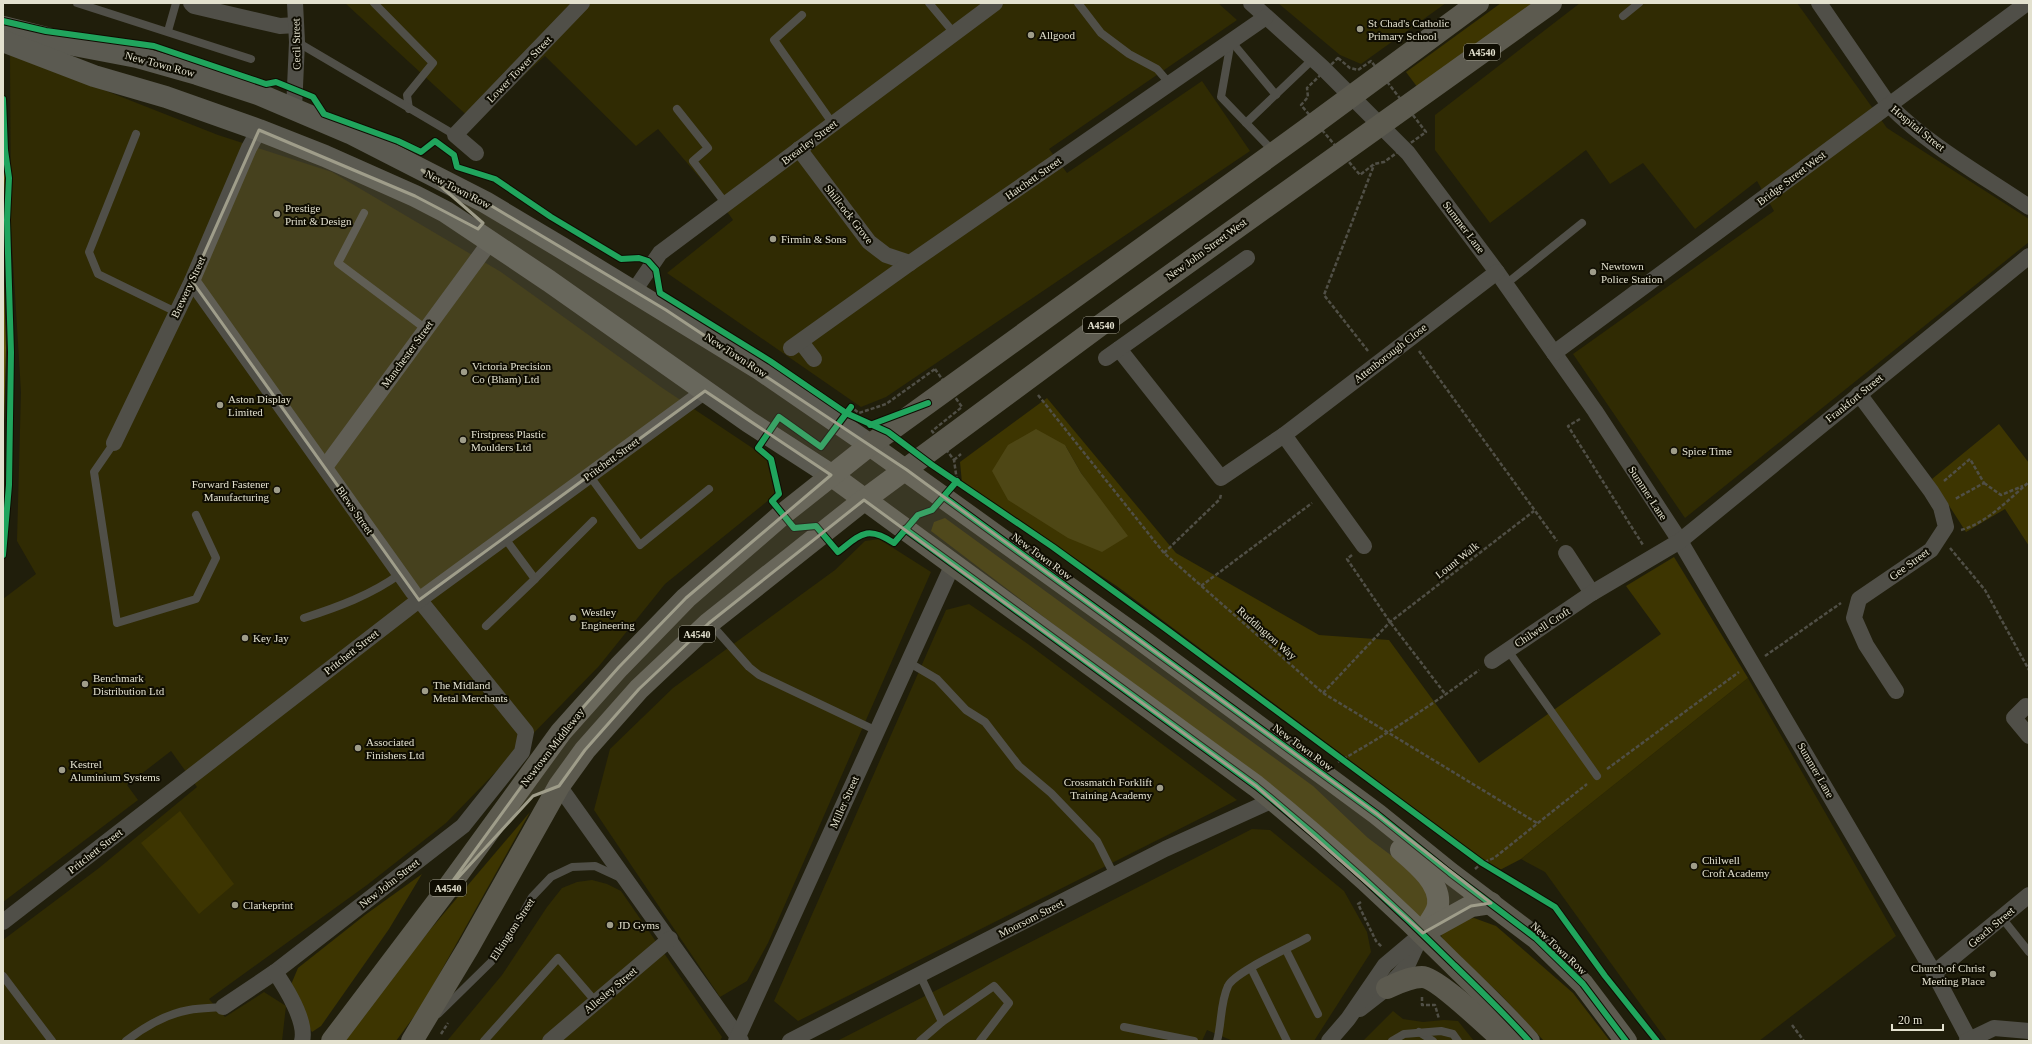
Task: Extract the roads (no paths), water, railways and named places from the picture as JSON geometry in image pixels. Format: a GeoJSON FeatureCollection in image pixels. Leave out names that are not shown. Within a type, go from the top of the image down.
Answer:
{"type":"FeatureCollection","features":[{"type":"Feature","properties":{"kind":"highway","name":"A4540"},"geometry":{"type":"LineString","coordinates":[[831,475],[870,445],[1275,153],[1478,3]]}},
{"type":"Feature","properties":{"kind":"highway","name":"New John Street West"},"geometry":{"type":"LineString","coordinates":[[864,500],[907,470],[1098,327],[1551,3]]}},
{"type":"Feature","properties":{"kind":"highway","name":"New Town Row"},"geometry":{"type":"LineString","coordinates":[[870,445],[907,470],[951,485],[1328,768],[1377,814],[1462,882],[1536,938],[1583,984],[1626,1041]]}},
{"type":"Feature","properties":{"kind":"highway"},"geometry":{"type":"LineString","coordinates":[[831,475],[1273,800],[1375,887],[1423,933],[1529,1041]]}},
{"type":"Feature","properties":{"kind":"highway","name":"Newtown Middleway"},"geometry":{"type":"LineString","coordinates":[[332,1041],[444,892],[561,732],[618,668],[686,598],[831,475]]}},
{"type":"Feature","properties":{"kind":"highway","name":"A4540"},"geometry":{"type":"LineString","coordinates":[[414,1038],[472,941],[559,786],[585,750],[639,688],[710,623],[864,500]]}},
{"type":"Feature","properties":{"kind":"highway"},"geometry":{"type":"LineString","coordinates":[[1328,768],[1358,814],[1420,866],[1437,890],[1438,906],[1423,933]]}},
{"type":"Feature","properties":{"kind":"highway"},"geometry":{"type":"LineString","coordinates":[[444,892],[533,796],[545,789],[559,786]]}},
{"type":"Feature","properties":{"kind":"highway"},"geometry":{"type":"LineString","coordinates":[[1423,933],[1471,906],[1491,903]]}},
{"type":"Feature","properties":{"kind":"highway"},"geometry":{"type":"LineString","coordinates":[[1387,988],[1404,980],[1423,977],[1430,979],[1446,990],[1504,1041]]}},
{"type":"Feature","properties":{"kind":"main road","name":"New Town Row"},"geometry":{"type":"LineString","coordinates":[[3,27],[74,45],[152,61],[258,94],[295,99],[350,133],[485,202],[634,291],[758,368],[845,416],[870,445]]}},
{"type":"Feature","properties":{"kind":"main road"},"geometry":{"type":"LineString","coordinates":[[3,41],[94,76],[166,97],[325,156],[415,196],[446,212],[704,391],[831,475]]}},
{"type":"Feature","properties":{"kind":"main road"},"geometry":{"type":"LineString","coordinates":[[422,170],[495,232],[490,242]]}},
{"type":"Feature","properties":{"kind":"street"},"geometry":{"type":"LineString","coordinates":[[191,3],[194,6],[280,26],[296,25]]}},
{"type":"Feature","properties":{"kind":"street","name":"Cecil Street"},"geometry":{"type":"LineString","coordinates":[[295,99],[297,42],[296,3]]}},
{"type":"Feature","properties":{"kind":"street","name":"Lower Tower Street"},"geometry":{"type":"LineString","coordinates":[[455,136],[582,3]]}},
{"type":"Feature","properties":{"kind":"street","name":"Brearley Street"},"geometry":{"type":"LineString","coordinates":[[634,291],[660,253],[995,3]]}},
{"type":"Feature","properties":{"kind":"street","name":"Summer Lane"},"geometry":{"type":"LineString","coordinates":[[1251,3],[1351,96],[1408,153],[1502,278],[1595,412],[1680,540],[1934,973],[1969,1040]]}},
{"type":"Feature","properties":{"kind":"street","name":"Hospital Street"},"geometry":{"type":"LineString","coordinates":[[1819,3],[1889,104],[1901,117],[1929,139],[2029,207]]}},
{"type":"Feature","properties":{"kind":"street","name":"Bridge Street West"},"geometry":{"type":"LineString","coordinates":[[1554,353],[2027,3]]}},
{"type":"Feature","properties":{"kind":"street","name":"Hatchett Street"},"geometry":{"type":"LineString","coordinates":[[814,359],[796,345],[910,263],[1266,17]]}},
{"type":"Feature","properties":{"kind":"street","name":"Brewery Street"},"geometry":{"type":"LineString","coordinates":[[114,443],[192,281],[249,148],[255,129]]}},
{"type":"Feature","properties":{"kind":"street"},"geometry":{"type":"LineString","coordinates":[[455,136],[476,153]]}},
{"type":"Feature","properties":{"kind":"street","name":"Shillcock Grove"},"geometry":{"type":"LineString","coordinates":[[799,149],[869,242],[886,255],[910,263]]}},
{"type":"Feature","properties":{"kind":"street","name":"Manchester Street"},"geometry":{"type":"LineString","coordinates":[[325,467],[490,242]]}},
{"type":"Feature","properties":{"kind":"street","name":"Frankfort Street"},"geometry":{"type":"LineString","coordinates":[[1680,540],[2029,256]]}},
{"type":"Feature","properties":{"kind":"street"},"geometry":{"type":"LineString","coordinates":[[1106,358],[1247,258]]}},
{"type":"Feature","properties":{"kind":"street","name":"Attenborough Close"},"geometry":{"type":"LineString","coordinates":[[1119,349],[1221,478],[1284,435],[1409,338],[1502,278]]}},
{"type":"Feature","properties":{"kind":"street","name":"Blews Street"},"geometry":{"type":"LineString","coordinates":[[192,281],[419,600],[526,732]]}},
{"type":"Feature","properties":{"kind":"street","name":"Pritchett Street"},"geometry":{"type":"LineString","coordinates":[[3,922],[419,600],[704,391]]}},
{"type":"Feature","properties":{"kind":"street","name":"Gee Street"},"geometry":{"type":"LineString","coordinates":[[1859,394],[1931,491],[1941,507],[1946,527],[1931,550],[1859,599],[1854,618],[1866,645],[1896,690]]}},
{"type":"Feature","properties":{"kind":"street"},"geometry":{"type":"LineString","coordinates":[[1284,435],[1364,546]]}},
{"type":"Feature","properties":{"kind":"street","name":"Chilwell Croft"},"geometry":{"type":"LineString","coordinates":[[1492,661],[1592,593],[1680,540]]}},
{"type":"Feature","properties":{"kind":"street"},"geometry":{"type":"LineString","coordinates":[[1566,553],[1592,593]]}},
{"type":"Feature","properties":{"kind":"street","name":"Miller Street"},"geometry":{"type":"LineString","coordinates":[[738,1040],[953,564]]}},
{"type":"Feature","properties":{"kind":"street"},"geometry":{"type":"LineString","coordinates":[[2026,706],[2014,718],[2029,736]]}},
{"type":"Feature","properties":{"kind":"street","name":"New John Street"},"geometry":{"type":"LineString","coordinates":[[223,1007],[276,972],[464,826],[522,752],[526,732]]}},
{"type":"Feature","properties":{"kind":"street","name":"Elkington Street"},"geometry":{"type":"LineString","coordinates":[[559,786],[670,939],[738,1040]]}},
{"type":"Feature","properties":{"kind":"street","name":"Moorsom Street"},"geometry":{"type":"LineString","coordinates":[[790,1041],[1164,849],[1273,800]]}},
{"type":"Feature","properties":{"kind":"street","name":"Geach Street"},"geometry":{"type":"LineString","coordinates":[[1934,973],[2029,895]]}},
{"type":"Feature","properties":{"kind":"street"},"geometry":{"type":"LineString","coordinates":[[1348,1019],[1387,988],[1407,966],[1423,933]]}},
{"type":"Feature","properties":{"kind":"street"},"geometry":{"type":"LineString","coordinates":[[1329,1041],[1348,1019],[1385,965],[1423,933]]}},
{"type":"Feature","properties":{"kind":"street","name":"Allesley Street"},"geometry":{"type":"LineString","coordinates":[[550,1041],[670,939]]}},
{"type":"Feature","properties":{"kind":"street"},"geometry":{"type":"LineString","coordinates":[[276,972],[290,996],[304,1033],[302,1041]]}},
{"type":"Feature","properties":{"kind":"street"},"geometry":{"type":"LineString","coordinates":[[1969,1040],[1994,1028],[2029,1031]]}},
{"type":"Feature","properties":{"kind":"lane"},"geometry":{"type":"LineString","coordinates":[[77,3],[168,31],[251,59]]}},
{"type":"Feature","properties":{"kind":"lane"},"geometry":{"type":"LineString","coordinates":[[168,31],[176,3]]}},
{"type":"Feature","properties":{"kind":"lane"},"geometry":{"type":"LineString","coordinates":[[374,3],[433,63],[407,95],[408,109]]}},
{"type":"Feature","properties":{"kind":"lane"},"geometry":{"type":"LineString","coordinates":[[929,3],[954,34]]}},
{"type":"Feature","properties":{"kind":"lane"},"geometry":{"type":"LineString","coordinates":[[1078,3],[1101,33],[1130,54],[1157,69],[1170,84]]}},
{"type":"Feature","properties":{"kind":"lane"},"geometry":{"type":"LineString","coordinates":[[1623,16],[1639,3]]}},
{"type":"Feature","properties":{"kind":"lane"},"geometry":{"type":"LineString","coordinates":[[802,14],[774,40],[833,124]]}},
{"type":"Feature","properties":{"kind":"lane"},"geometry":{"type":"LineString","coordinates":[[1231,41],[1276,95]]}},
{"type":"Feature","properties":{"kind":"lane"},"geometry":{"type":"LineString","coordinates":[[1231,41],[1222,97],[1275,153]]}},
{"type":"Feature","properties":{"kind":"lane"},"geometry":{"type":"LineString","coordinates":[[297,42],[455,136]]}},
{"type":"Feature","properties":{"kind":"lane"},"geometry":{"type":"LineString","coordinates":[[1246,123],[1313,60]]}},
{"type":"Feature","properties":{"kind":"lane"},"geometry":{"type":"LineString","coordinates":[[94,76],[168,107]]}},
{"type":"Feature","properties":{"kind":"lane"},"geometry":{"type":"LineString","coordinates":[[677,108],[708,148],[693,161],[726,204]]}},
{"type":"Feature","properties":{"kind":"lane"},"geometry":{"type":"LineString","coordinates":[[212,123],[255,129]]}},
{"type":"Feature","properties":{"kind":"lane"},"geometry":{"type":"LineString","coordinates":[[136,134],[89,252],[98,274],[176,312]]}},
{"type":"Feature","properties":{"kind":"lane"},"geometry":{"type":"LineString","coordinates":[[364,213],[338,263],[426,329]]}},
{"type":"Feature","properties":{"kind":"lane"},"geometry":{"type":"LineString","coordinates":[[1502,278],[1582,224]]}},
{"type":"Feature","properties":{"kind":"lane"},"geometry":{"type":"LineString","coordinates":[[114,443],[94,472],[117,623],[196,599],[216,558],[196,515]]}},
{"type":"Feature","properties":{"kind":"lane"},"geometry":{"type":"LineString","coordinates":[[589,475],[640,545],[708,490]]}},
{"type":"Feature","properties":{"kind":"lane"},"geometry":{"type":"LineString","coordinates":[[486,626],[593,521]]}},
{"type":"Feature","properties":{"kind":"lane"},"geometry":{"type":"LineString","coordinates":[[504,537],[535,579]]}},
{"type":"Feature","properties":{"kind":"lane"},"geometry":{"type":"LineString","coordinates":[[304,618],[344,605],[389,582],[400,574]]}},
{"type":"Feature","properties":{"kind":"lane"},"geometry":{"type":"LineString","coordinates":[[710,623],[749,667],[769,680],[877,730]]}},
{"type":"Feature","properties":{"kind":"lane"},"geometry":{"type":"LineString","coordinates":[[1508,649],[1597,776]]}},
{"type":"Feature","properties":{"kind":"lane"},"geometry":{"type":"LineString","coordinates":[[908,662],[937,679],[966,710],[985,722],[1019,766],[1051,793],[1097,841],[1114,875]]}},
{"type":"Feature","properties":{"kind":"lane","name":"Elkington Street"},"geometry":{"type":"LineString","coordinates":[[414,1038],[491,962],[518,922],[532,897],[551,877],[572,867],[595,866],[626,880]]}},
{"type":"Feature","properties":{"kind":"lane"},"geometry":{"type":"LineString","coordinates":[[2002,918],[2029,952]]}},
{"type":"Feature","properties":{"kind":"lane"},"geometry":{"type":"LineString","coordinates":[[1217,1041],[1223,1003],[1228,985],[1251,968],[1307,938]]}},
{"type":"Feature","properties":{"kind":"lane"},"geometry":{"type":"LineString","coordinates":[[1286,950],[1318,1014]]}},
{"type":"Feature","properties":{"kind":"lane"},"geometry":{"type":"LineString","coordinates":[[484,1041],[558,958],[596,1002]]}},
{"type":"Feature","properties":{"kind":"lane"},"geometry":{"type":"LineString","coordinates":[[1251,968],[1287,1041]]}},
{"type":"Feature","properties":{"kind":"lane"},"geometry":{"type":"LineString","coordinates":[[920,975],[942,1022]]}},
{"type":"Feature","properties":{"kind":"lane"},"geometry":{"type":"LineString","coordinates":[[3,976],[52,1041]]}},
{"type":"Feature","properties":{"kind":"lane"},"geometry":{"type":"LineString","coordinates":[[920,1041],[942,1022],[994,986],[1009,1002],[980,1041]]}},
{"type":"Feature","properties":{"kind":"lane"},"geometry":{"type":"LineString","coordinates":[[126,1041],[144,1026],[188,1010],[223,1007]]}},
{"type":"Feature","properties":{"kind":"lane"},"geometry":{"type":"LineString","coordinates":[[1124,1027],[1194,1041]]}},
{"type":"Feature","properties":{"kind":"lane"},"geometry":{"type":"LineString","coordinates":[[1392,1041],[1404,1034],[1441,1031],[1453,1034],[1458,1041]]}},
{"type":"Feature","properties":{"kind":"lane"},"geometry":{"type":"LineString","coordinates":[[1419,1032],[1433,1041]]}},
{"type":"Feature","properties":{"kind":"place","name":"St Chad's Catholic Primary School"},"geometry":{"type":"Point","coordinates":[1360,29]}},
{"type":"Feature","properties":{"kind":"place","name":"Allgood"},"geometry":{"type":"Point","coordinates":[1031,35]}},
{"type":"Feature","properties":{"kind":"place","name":"Prestige Print & Design"},"geometry":{"type":"Point","coordinates":[277,214]}},
{"type":"Feature","properties":{"kind":"place","name":"Firmin & Sons"},"geometry":{"type":"Point","coordinates":[773,239]}},
{"type":"Feature","properties":{"kind":"place","name":"Newtown Police Station"},"geometry":{"type":"Point","coordinates":[1593,272]}},
{"type":"Feature","properties":{"kind":"place","name":"Victoria Precision Co (Bham) Ltd"},"geometry":{"type":"Point","coordinates":[464,372]}},
{"type":"Feature","properties":{"kind":"place","name":"Aston Display Limited"},"geometry":{"type":"Point","coordinates":[220,405]}},
{"type":"Feature","properties":{"kind":"place","name":"Firstpress Plastic Moulders Ltd"},"geometry":{"type":"Point","coordinates":[463,440]}},
{"type":"Feature","properties":{"kind":"place","name":"Spice Time"},"geometry":{"type":"Point","coordinates":[1674,451]}},
{"type":"Feature","properties":{"kind":"place","name":"Forward Fastener Manufacturing"},"geometry":{"type":"Point","coordinates":[277,490]}},
{"type":"Feature","properties":{"kind":"place","name":"Westley Engineering"},"geometry":{"type":"Point","coordinates":[573,618]}},
{"type":"Feature","properties":{"kind":"place","name":"Key Jay"},"geometry":{"type":"Point","coordinates":[245,638]}},
{"type":"Feature","properties":{"kind":"place","name":"Benchmark Distribution Ltd"},"geometry":{"type":"Point","coordinates":[85,684]}},
{"type":"Feature","properties":{"kind":"place","name":"The Midland Metal Merchants"},"geometry":{"type":"Point","coordinates":[425,691]}},
{"type":"Feature","properties":{"kind":"place","name":"Associated Finishers Ltd"},"geometry":{"type":"Point","coordinates":[358,748]}},
{"type":"Feature","properties":{"kind":"place","name":"Kestrel Aluminium Systems"},"geometry":{"type":"Point","coordinates":[62,770]}},
{"type":"Feature","properties":{"kind":"place","name":"Crossmatch Forklift Training Academy"},"geometry":{"type":"Point","coordinates":[1160,788]}},
{"type":"Feature","properties":{"kind":"place","name":"Chilwell Croft Academy"},"geometry":{"type":"Point","coordinates":[1694,866]}},
{"type":"Feature","properties":{"kind":"place","name":"Clarkeprint"},"geometry":{"type":"Point","coordinates":[235,905]}},
{"type":"Feature","properties":{"kind":"place","name":"JD Gyms"},"geometry":{"type":"Point","coordinates":[610,925]}},
{"type":"Feature","properties":{"kind":"place","name":"Church of Christ Meeting Place"},"geometry":{"type":"Point","coordinates":[1993,974]}}]}
